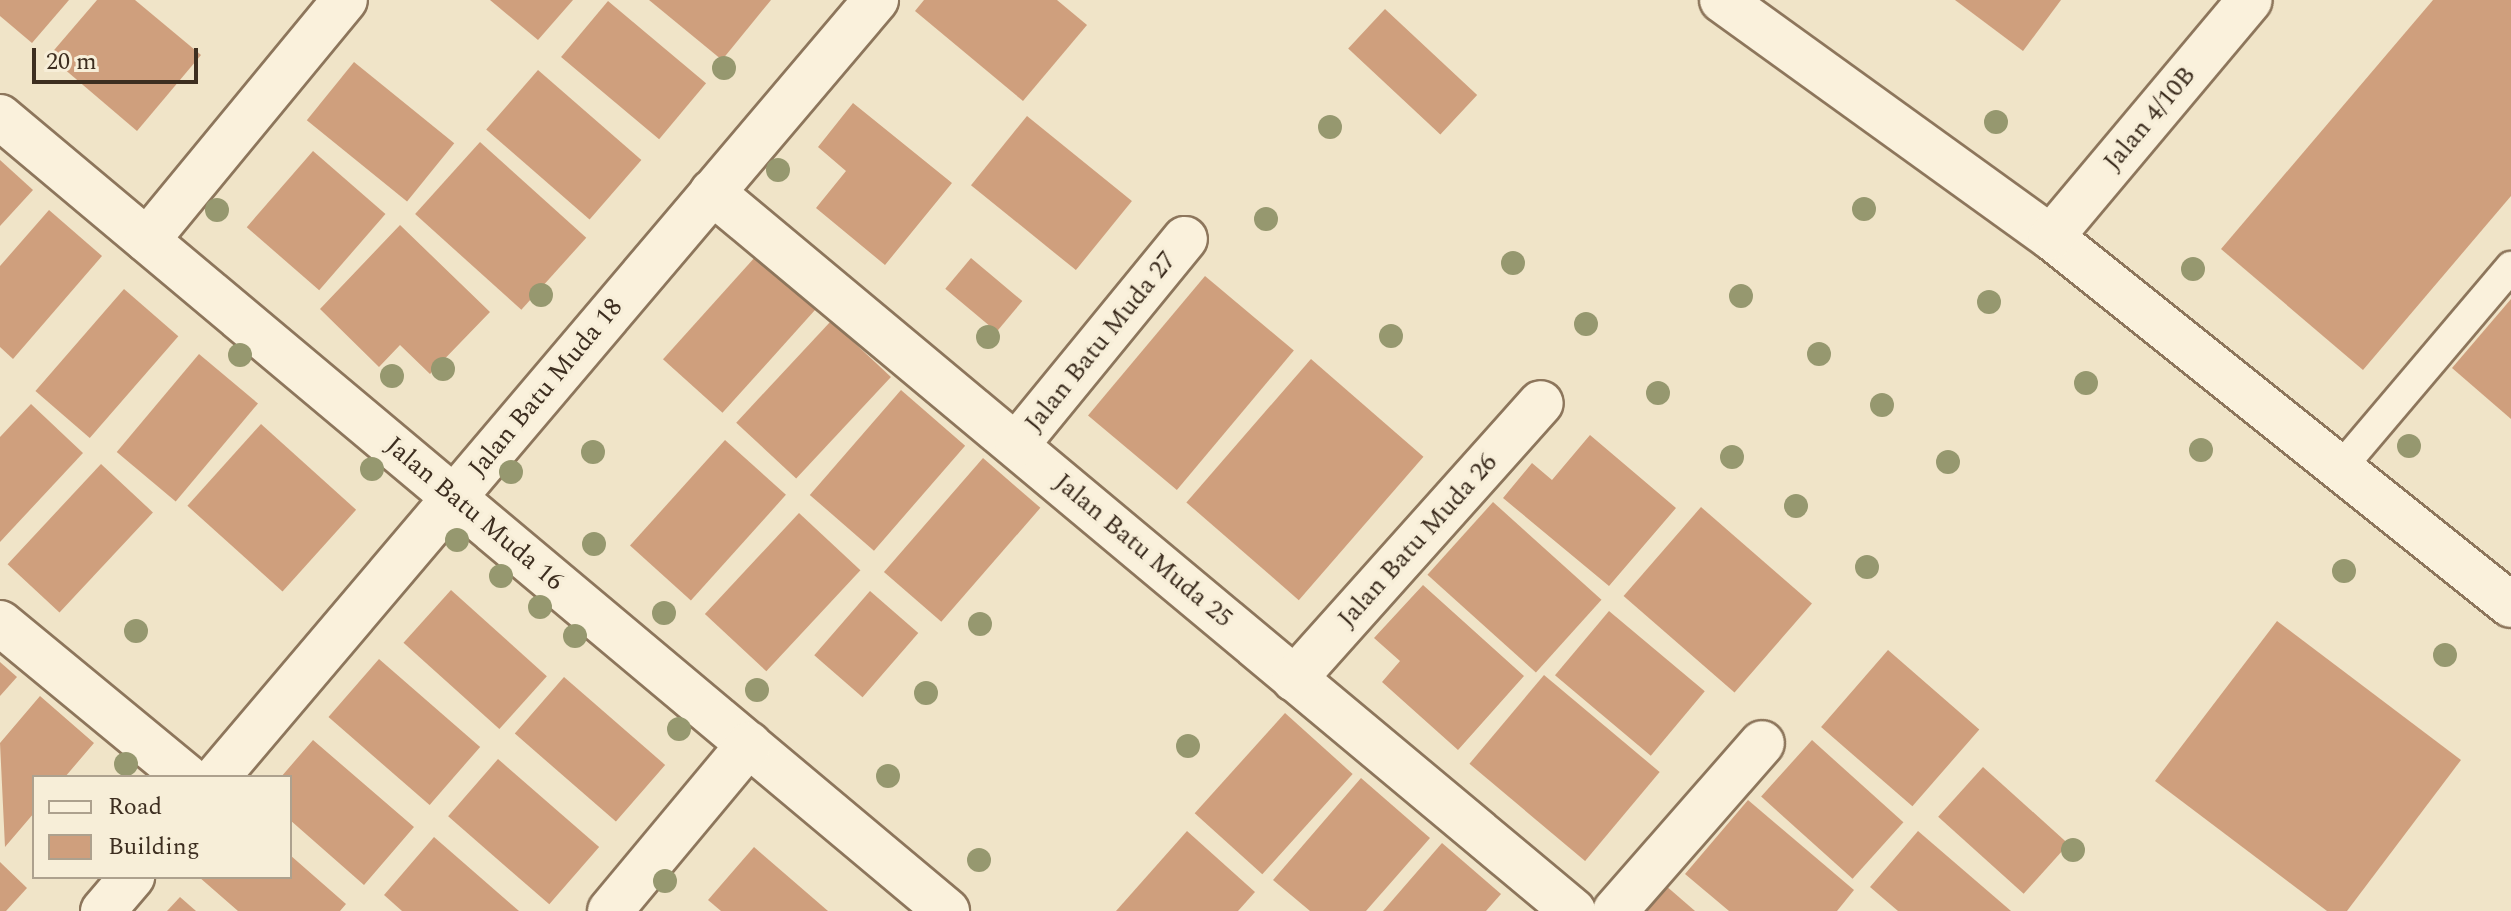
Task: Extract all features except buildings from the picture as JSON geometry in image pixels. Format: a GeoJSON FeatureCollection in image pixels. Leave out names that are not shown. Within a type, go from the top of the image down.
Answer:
{"type":"FeatureCollection","features":[{"type":"Feature","properties":{"kind":"street"},"geometry":{"type":"LineString","coordinates":[[147,240],[345,0]]}},
{"type":"Feature","properties":{"kind":"street","name":"Jalan Batu Muda 18"},"geometry":{"type":"LineString","coordinates":[[219,775],[876,0]]}},
{"type":"Feature","properties":{"kind":"street"},"geometry":{"type":"LineString","coordinates":[[1722,0],[2051,237],[2343,465],[2511,605]]}},
{"type":"Feature","properties":{"kind":"street","name":"Jalan 4/10B"},"geometry":{"type":"LineString","coordinates":[[2051,237],[2250,0]]}},
{"type":"Feature","properties":{"kind":"street","name":"Jalan Batu Muda 16"},"geometry":{"type":"LineString","coordinates":[[0,117],[947,911]]}},
{"type":"Feature","properties":{"kind":"street","name":"Jalan Batu Muda 25"},"geometry":{"type":"LineString","coordinates":[[712,192],[1573,911]]}},
{"type":"Feature","properties":{"kind":"street","name":"Jalan Batu Muda 27"},"geometry":{"type":"LineString","coordinates":[[1017,444],[1185,239]]}},
{"type":"Feature","properties":{"kind":"street","name":"Jalan Batu Muda 26"},"geometry":{"type":"LineString","coordinates":[[1294,679],[1541,403]]}},
{"type":"Feature","properties":{"kind":"street"},"geometry":{"type":"LineString","coordinates":[[0,623],[185,775]]}},
{"type":"Feature","properties":{"kind":"street"},"geometry":{"type":"LineString","coordinates":[[1615,911],[1762,743]]}},
{"type":"Feature","properties":{"kind":"street"},"geometry":{"type":"LineString","coordinates":[[610,911],[749,744]]}},
{"type":"Feature","properties":{"kind":"street"},"geometry":{"type":"LineString","coordinates":[[103,911],[130,879]]}},
{"type":"Feature","properties":{"kind":"lane"},"geometry":{"type":"LineString","coordinates":[[2343,465],[2511,267]]}}]}
